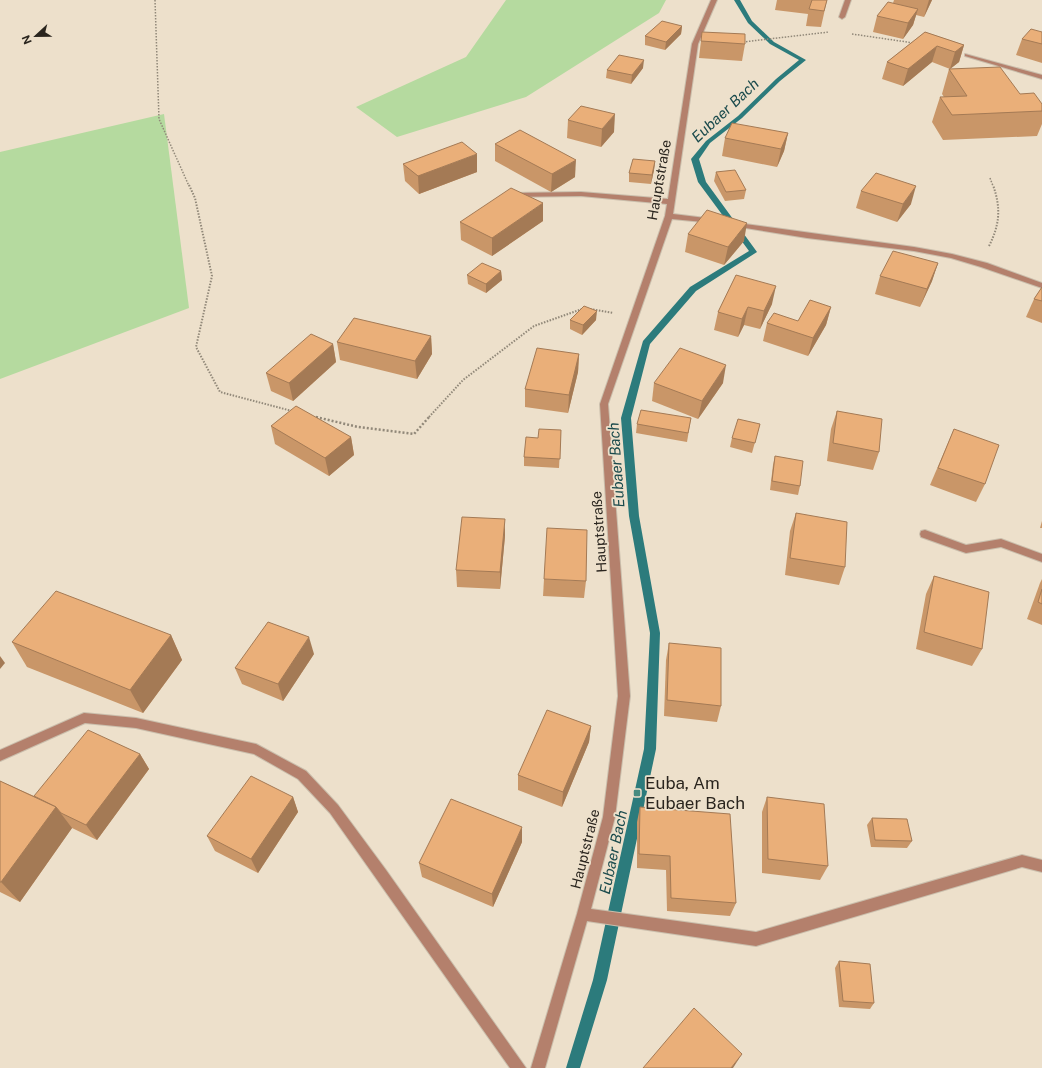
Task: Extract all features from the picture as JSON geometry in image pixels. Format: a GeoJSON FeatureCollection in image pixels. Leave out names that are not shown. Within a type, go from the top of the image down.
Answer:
{"type":"FeatureCollection","features":[{"type":"Feature","properties":{"kind":"street","name":"Hauptstraße"},"geometry":{"type":"LineString","coordinates":[[538,1068],[583,914],[608,817],[624,696],[604,404],[669,216],[695,44],[714,0]]}},
{"type":"Feature","properties":{"kind":"street"},"geometry":{"type":"LineString","coordinates":[[842,17],[848,0]]}},
{"type":"Feature","properties":{"kind":"street"},"geometry":{"type":"LineString","coordinates":[[968,55],[1042,77]]}},
{"type":"Feature","properties":{"kind":"street"},"geometry":{"type":"LineString","coordinates":[[507,195],[581,194],[619,199],[672,202]]}},
{"type":"Feature","properties":{"kind":"street"},"geometry":{"type":"LineString","coordinates":[[669,216],[724,222],[754,228],[914,249],[973,262],[1042,286]]}},
{"type":"Feature","properties":{"kind":"street"},"geometry":{"type":"LineString","coordinates":[[925,534],[966,549],[1001,543],[1042,558]]}},
{"type":"Feature","properties":{"kind":"street"},"geometry":{"type":"LineString","coordinates":[[0,756],[84,718],[136,723],[256,749],[302,775],[334,809],[378,868],[519,1068]]}},
{"type":"Feature","properties":{"kind":"street"},"geometry":{"type":"LineString","coordinates":[[583,914],[756,939],[1022,861],[1042,866]]}},
{"type":"Feature","properties":{"kind":"path"},"geometry":{"type":"LineString","coordinates":[[155,0],[159,119],[195,198],[212,276],[196,347],[220,392],[299,413]]}},
{"type":"Feature","properties":{"kind":"path"},"geometry":{"type":"LineString","coordinates":[[741,42],[830,32]]}},
{"type":"Feature","properties":{"kind":"path"},"geometry":{"type":"LineString","coordinates":[[851,34],[914,43]]}},
{"type":"Feature","properties":{"kind":"path"},"geometry":{"type":"LineString","coordinates":[[973,262],[986,252],[995,236],[1001,215],[997,196],[990,178]]}},
{"type":"Feature","properties":{"kind":"path"},"geometry":{"type":"LineString","coordinates":[[314,417],[358,427],[414,434],[462,380],[534,326],[583,308],[635,316]]}},
{"type":"Feature","properties":{"kind":"green space"},"geometry":{"type":"Polygon","coordinates":[[[506,0],[666,0],[659,13],[526,97],[397,137],[356,107],[466,57],[506,0]]]}},
{"type":"Feature","properties":{"kind":"green space"},"geometry":{"type":"Polygon","coordinates":[[[164,114],[189,308],[0,379],[0,152],[164,114]]]}},
{"type":"Feature","properties":{"kind":"building"},"geometry":{"type":"Polygon","coordinates":[[[812,0],[827,0],[824,11],[809,9],[812,0]]]}},
{"type":"Feature","properties":{"kind":"building"},"geometry":{"type":"Polygon","coordinates":[[[888,2],[918,9],[908,23],[877,16],[888,2]]]}},
{"type":"Feature","properties":{"kind":"building"},"geometry":{"type":"Polygon","coordinates":[[[662,21],[682,26],[666,42],[645,36],[662,21]]]}},
{"type":"Feature","properties":{"kind":"building"},"geometry":{"type":"Polygon","coordinates":[[[1031,29],[1042,32],[1042,44],[1022,39],[1031,29]]]}},
{"type":"Feature","properties":{"kind":"building"},"geometry":{"type":"Polygon","coordinates":[[[702,32],[745,34],[745,44],[701,41],[702,32]]]}},
{"type":"Feature","properties":{"kind":"building"},"geometry":{"type":"Polygon","coordinates":[[[925,32],[964,45],[955,52],[937,46],[908,69],[887,62],[925,32]]]}},
{"type":"Feature","properties":{"kind":"building"},"geometry":{"type":"Polygon","coordinates":[[[619,55],[644,60],[632,75],[607,70],[619,55]]]}},
{"type":"Feature","properties":{"kind":"building"},"geometry":{"type":"Polygon","coordinates":[[[1000,67],[1020,94],[1034,93],[1042,104],[1042,111],[952,115],[940,97],[967,96],[949,69],[1000,67]]]}},
{"type":"Feature","properties":{"kind":"building"},"geometry":{"type":"Polygon","coordinates":[[[581,106],[615,114],[602,129],[568,120],[581,106]]]}},
{"type":"Feature","properties":{"kind":"building"},"geometry":{"type":"Polygon","coordinates":[[[732,123],[788,133],[781,149],[725,138],[732,123]]]}},
{"type":"Feature","properties":{"kind":"building"},"geometry":{"type":"Polygon","coordinates":[[[520,130],[576,160],[552,174],[495,144],[520,130]]]}},
{"type":"Feature","properties":{"kind":"building"},"geometry":{"type":"Polygon","coordinates":[[[462,142],[477,154],[418,176],[403,164],[462,142]]]}},
{"type":"Feature","properties":{"kind":"building"},"geometry":{"type":"Polygon","coordinates":[[[633,159],[655,161],[652,175],[629,173],[633,159]]]}},
{"type":"Feature","properties":{"kind":"building"},"geometry":{"type":"Polygon","coordinates":[[[735,170],[746,190],[726,192],[716,172],[735,170]]]}},
{"type":"Feature","properties":{"kind":"building"},"geometry":{"type":"Polygon","coordinates":[[[876,173],[916,186],[903,204],[861,191],[876,173]]]}},
{"type":"Feature","properties":{"kind":"building"},"geometry":{"type":"Polygon","coordinates":[[[511,188],[543,203],[492,238],[460,222],[511,188]]]}},
{"type":"Feature","properties":{"kind":"building"},"geometry":{"type":"Polygon","coordinates":[[[707,210],[747,223],[728,247],[688,234],[707,210]]]}},
{"type":"Feature","properties":{"kind":"building"},"geometry":{"type":"Polygon","coordinates":[[[893,251],[938,263],[927,289],[880,276],[893,251]]]}},
{"type":"Feature","properties":{"kind":"building"},"geometry":{"type":"Polygon","coordinates":[[[482,263],[501,271],[486,284],[467,275],[482,263]]]}},
{"type":"Feature","properties":{"kind":"building"},"geometry":{"type":"Polygon","coordinates":[[[736,275],[776,286],[764,311],[748,307],[742,319],[718,312],[736,275]]]}},
{"type":"Feature","properties":{"kind":"building"},"geometry":{"type":"Polygon","coordinates":[[[1042,287],[1042,301],[1034,299],[1042,287]]]}},
{"type":"Feature","properties":{"kind":"building"},"geometry":{"type":"Polygon","coordinates":[[[810,300],[831,307],[813,338],[767,323],[774,313],[798,321],[810,300]]]}},
{"type":"Feature","properties":{"kind":"building"},"geometry":{"type":"Polygon","coordinates":[[[584,306],[597,311],[583,325],[570,320],[584,306]]]}},
{"type":"Feature","properties":{"kind":"building"},"geometry":{"type":"Polygon","coordinates":[[[354,318],[431,336],[415,361],[337,342],[354,318]]]}},
{"type":"Feature","properties":{"kind":"building"},"geometry":{"type":"Polygon","coordinates":[[[311,334],[333,344],[289,383],[266,373],[311,334]]]}},
{"type":"Feature","properties":{"kind":"building"},"geometry":{"type":"Polygon","coordinates":[[[537,348],[579,354],[569,395],[525,389],[537,348]]]}},
{"type":"Feature","properties":{"kind":"building"},"geometry":{"type":"Polygon","coordinates":[[[680,348],[726,365],[702,401],[654,383],[680,348]]]}},
{"type":"Feature","properties":{"kind":"building"},"geometry":{"type":"Polygon","coordinates":[[[296,406],[351,437],[325,458],[271,426],[296,406]]]}},
{"type":"Feature","properties":{"kind":"building"},"geometry":{"type":"Polygon","coordinates":[[[641,410],[691,418],[688,433],[637,424],[641,410]]]}},
{"type":"Feature","properties":{"kind":"building"},"geometry":{"type":"Polygon","coordinates":[[[837,411],[882,419],[879,452],[833,443],[837,411]]]}},
{"type":"Feature","properties":{"kind":"building"},"geometry":{"type":"Polygon","coordinates":[[[738,419],[760,424],[755,443],[732,438],[738,419]]]}},
{"type":"Feature","properties":{"kind":"building"},"geometry":{"type":"Polygon","coordinates":[[[539,429],[561,430],[560,459],[524,457],[526,437],[538,438],[539,429]]]}},
{"type":"Feature","properties":{"kind":"building"},"geometry":{"type":"Polygon","coordinates":[[[954,429],[999,445],[985,484],[938,468],[954,429]]]}},
{"type":"Feature","properties":{"kind":"building"},"geometry":{"type":"Polygon","coordinates":[[[775,456],[803,461],[800,486],[772,481],[775,456]]]}},
{"type":"Feature","properties":{"kind":"building"},"geometry":{"type":"Polygon","coordinates":[[[796,513],[847,522],[845,567],[790,558],[796,513]]]}},
{"type":"Feature","properties":{"kind":"building"},"geometry":{"type":"Polygon","coordinates":[[[462,517],[505,519],[500,572],[456,570],[462,517]]]}},
{"type":"Feature","properties":{"kind":"building"},"geometry":{"type":"Polygon","coordinates":[[[547,528],[587,530],[586,581],[544,579],[547,528]]]}},
{"type":"Feature","properties":{"kind":"building"},"geometry":{"type":"Polygon","coordinates":[[[934,576],[989,592],[982,649],[924,632],[934,576]]]}},
{"type":"Feature","properties":{"kind":"building"},"geometry":{"type":"Polygon","coordinates":[[[1042,589],[1042,604],[1038,602],[1042,589]]]}},
{"type":"Feature","properties":{"kind":"building"},"geometry":{"type":"Polygon","coordinates":[[[56,591],[171,635],[130,690],[12,642],[56,591]]]}},
{"type":"Feature","properties":{"kind":"building"},"geometry":{"type":"Polygon","coordinates":[[[268,622],[309,637],[278,684],[235,668],[268,622]]]}},
{"type":"Feature","properties":{"kind":"building"},"geometry":{"type":"Polygon","coordinates":[[[669,643],[721,648],[721,706],[667,700],[669,643]]]}},
{"type":"Feature","properties":{"kind":"building"},"geometry":{"type":"Polygon","coordinates":[[[547,710],[591,726],[563,792],[518,775],[547,710]]]}},
{"type":"Feature","properties":{"kind":"building"},"geometry":{"type":"Polygon","coordinates":[[[88,730],[140,754],[86,825],[61,813],[56,807],[34,796],[88,730]]]}},
{"type":"Feature","properties":{"kind":"building"},"geometry":{"type":"Polygon","coordinates":[[[251,776],[293,797],[251,859],[207,836],[251,776]]]}},
{"type":"Feature","properties":{"kind":"building"},"geometry":{"type":"Polygon","coordinates":[[[0,781],[56,807],[1,882],[0,882],[0,781]]]}},
{"type":"Feature","properties":{"kind":"building"},"geometry":{"type":"Polygon","coordinates":[[[767,797],[824,804],[828,866],[768,859],[767,797]]]}},
{"type":"Feature","properties":{"kind":"building"},"geometry":{"type":"Polygon","coordinates":[[[451,799],[522,827],[492,894],[419,863],[451,799]]]}},
{"type":"Feature","properties":{"kind":"building"},"geometry":{"type":"Polygon","coordinates":[[[640,807],[730,814],[736,903],[671,898],[670,856],[639,854],[640,807]]]}},
{"type":"Feature","properties":{"kind":"building"},"geometry":{"type":"Polygon","coordinates":[[[872,818],[907,819],[912,841],[875,840],[872,818]]]}},
{"type":"Feature","properties":{"kind":"building"},"geometry":{"type":"Polygon","coordinates":[[[839,961],[870,964],[874,1003],[843,1001],[839,961]]]}},
{"type":"Feature","properties":{"kind":"building"},"geometry":{"type":"Polygon","coordinates":[[[694,1008],[742,1054],[731,1068],[643,1068],[694,1008]]]}},
{"type":"Feature","properties":{"kind":"waterway","name":"Eubaer Bach"},"geometry":{"type":"LineString","coordinates":[[573,1068],[600,980],[650,749],[655,633],[634,516],[626,418],[646,343],[693,289],[753,252],[702,182],[695,159],[708,142],[740,117],[778,80],[803,60],[772,43],[750,22],[737,0]]}},
{"type":"Feature","properties":{"kind":"place","name":"Euba, Am Eubaer Bach"},"geometry":{"type":"Point","coordinates":[637,793]}}]}
